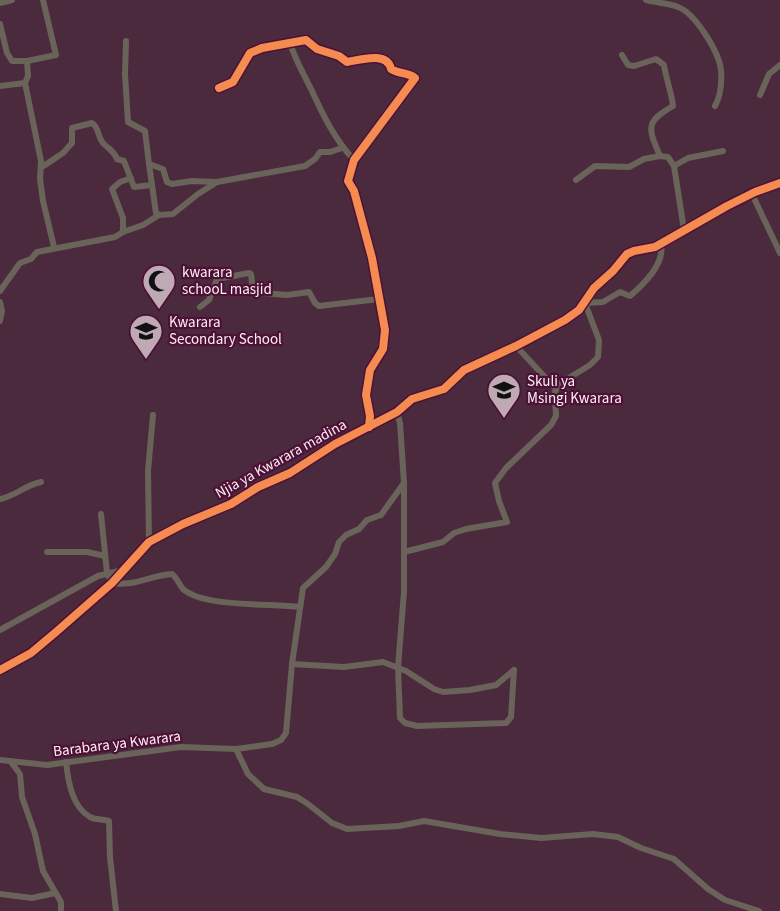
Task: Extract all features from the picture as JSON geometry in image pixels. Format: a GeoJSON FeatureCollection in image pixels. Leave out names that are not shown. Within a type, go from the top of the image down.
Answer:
{"type":"FeatureCollection","features":[{"type":"Feature","properties":{"kind":"street"},"geometry":{"type":"LineString","coordinates":[[0,3],[12,0]]}},
{"type":"Feature","properties":{"kind":"street"},"geometry":{"type":"LineString","coordinates":[[0,24],[9,59],[12,61],[27,61],[56,55],[42,0]]}},
{"type":"Feature","properties":{"kind":"street"},"geometry":{"type":"LineString","coordinates":[[646,0],[679,7],[696,22],[708,38],[721,70],[721,92],[715,106]]}},
{"type":"Feature","properties":{"kind":"street"},"geometry":{"type":"LineString","coordinates":[[219,88],[233,82],[250,53],[262,48],[306,40],[324,52],[339,56],[347,62],[382,59],[390,62],[391,69],[396,72],[415,78],[354,160],[348,181],[354,191],[372,258],[385,330],[383,349],[370,370],[366,395],[370,416],[369,427]]}},
{"type":"Feature","properties":{"kind":"street"},"geometry":{"type":"LineString","coordinates":[[126,41],[125,74],[128,122],[145,131],[156,213],[159,215]]}},
{"type":"Feature","properties":{"kind":"street"},"geometry":{"type":"LineString","coordinates":[[290,43],[295,60],[324,117],[337,135],[342,148],[354,160]]}},
{"type":"Feature","properties":{"kind":"street"},"geometry":{"type":"LineString","coordinates":[[622,55],[628,65],[634,66],[657,59],[664,65],[672,106],[654,118],[651,124],[652,138],[660,156]]}},
{"type":"Feature","properties":{"kind":"street"},"geometry":{"type":"LineString","coordinates":[[27,61],[28,76],[25,83],[42,166],[40,179],[42,195],[54,248]]}},
{"type":"Feature","properties":{"kind":"street"},"geometry":{"type":"LineString","coordinates":[[760,95],[769,74],[780,65]]}},
{"type":"Feature","properties":{"kind":"street"},"geometry":{"type":"LineString","coordinates":[[0,86],[25,83]]}},
{"type":"Feature","properties":{"kind":"street"},"geometry":{"type":"LineString","coordinates":[[42,166],[63,153],[72,143],[72,128],[92,123],[97,126],[103,144],[114,153],[117,159],[124,161],[134,187],[152,185]]}},
{"type":"Feature","properties":{"kind":"street"},"geometry":{"type":"LineString","coordinates":[[149,164],[163,169],[167,182],[172,184],[199,181],[217,183],[305,166],[320,152],[342,148]]}},
{"type":"Feature","properties":{"kind":"street"},"geometry":{"type":"LineString","coordinates":[[674,166],[688,158],[723,151]]}},
{"type":"Feature","properties":{"kind":"street"},"geometry":{"type":"LineString","coordinates":[[576,180],[595,166],[629,167],[644,159],[660,156],[668,158],[674,166],[684,230]]}},
{"type":"Feature","properties":{"kind":"street"},"geometry":{"type":"LineString","coordinates":[[123,232],[123,218],[112,189],[120,182],[130,178]]}},
{"type":"Feature","properties":{"kind":"street"},"geometry":{"type":"LineString","coordinates":[[1,287],[20,263],[31,259],[37,252],[115,237],[159,215],[173,214],[198,194],[217,183]]}},
{"type":"Feature","properties":{"kind":"street","name":"Njia ya Kwarara madina"},"geometry":{"type":"LineString","coordinates":[[149,542],[183,524],[239,500],[301,467],[335,444],[397,412],[412,399],[444,389],[464,370],[565,320],[585,303],[594,288],[627,254],[661,244],[727,206],[780,183]]}},
{"type":"Feature","properties":{"kind":"street"},"geometry":{"type":"LineString","coordinates":[[752,194],[780,253]]}},
{"type":"Feature","properties":{"kind":"street"},"geometry":{"type":"LineString","coordinates":[[404,552],[443,542],[454,533],[466,529],[507,522],[495,483],[506,468],[551,425],[556,416],[556,389],[559,384],[590,365],[598,357],[600,340],[585,303],[603,302],[620,292],[630,296],[644,284],[661,258],[661,244]]}},
{"type":"Feature","properties":{"kind":"street"},"geometry":{"type":"LineString","coordinates":[[200,307],[209,300],[217,279],[249,273],[253,289],[261,293],[295,295],[309,292],[319,306],[379,299]]}},
{"type":"Feature","properties":{"kind":"street"},"geometry":{"type":"LineString","coordinates":[[0,302],[0,321]]}},
{"type":"Feature","properties":{"kind":"street"},"geometry":{"type":"LineString","coordinates":[[516,346],[556,389]]}},
{"type":"Feature","properties":{"kind":"street"},"geometry":{"type":"LineString","coordinates":[[397,412],[400,423],[404,483],[404,592],[398,667],[400,718],[405,723],[417,726],[506,723],[511,717],[514,670],[496,685],[443,692],[398,667],[383,662],[344,667],[292,664],[303,588],[326,567],[335,554],[339,542],[346,535],[359,529],[367,520],[381,515],[404,483]]}},
{"type":"Feature","properties":{"kind":"street"},"geometry":{"type":"LineString","coordinates":[[0,670],[31,653],[112,584],[149,542],[148,482],[153,415]]}},
{"type":"Feature","properties":{"kind":"street"},"geometry":{"type":"LineString","coordinates":[[0,499],[12,496],[40,482]]}},
{"type":"Feature","properties":{"kind":"street"},"geometry":{"type":"LineString","coordinates":[[101,514],[107,573],[112,584]]}},
{"type":"Feature","properties":{"kind":"street"},"geometry":{"type":"LineString","coordinates":[[47,552],[87,552],[105,556]]}},
{"type":"Feature","properties":{"kind":"street"},"geometry":{"type":"LineString","coordinates":[[0,630],[98,576],[123,570]]}},
{"type":"Feature","properties":{"kind":"street"},"geometry":{"type":"LineString","coordinates":[[112,584],[119,585],[153,579],[158,574],[172,574],[183,588],[207,599],[300,607]]}},
{"type":"Feature","properties":{"kind":"street","name":"Barabara ya Kwarara"},"geometry":{"type":"LineString","coordinates":[[0,760],[46,765],[182,747],[236,749],[272,744],[281,740],[286,732],[292,664]]}},
{"type":"Feature","properties":{"kind":"street"},"geometry":{"type":"LineString","coordinates":[[236,749],[248,774],[264,789],[297,797],[332,823],[347,829],[399,826],[424,821],[541,838],[593,834],[618,837],[641,848],[674,859],[708,889],[725,900],[759,911]]}},
{"type":"Feature","properties":{"kind":"street"},"geometry":{"type":"LineString","coordinates":[[11,762],[20,774],[22,797],[35,834],[43,871],[61,902],[62,911]]}},
{"type":"Feature","properties":{"kind":"street"},"geometry":{"type":"LineString","coordinates":[[66,762],[71,791],[80,810],[91,818],[109,821],[116,911]]}},
{"type":"Feature","properties":{"kind":"street"},"geometry":{"type":"LineString","coordinates":[[0,894],[32,898],[55,893]]}},
{"type":"Feature","properties":{"kind":"cycle path"},"geometry":{"type":"LineString","coordinates":[[219,88],[233,82],[250,53],[262,48],[306,40],[317,49],[339,56],[347,62],[379,58],[388,63],[394,71],[415,78],[354,160],[348,181],[354,191],[372,258],[385,330],[383,349],[370,370],[366,395],[370,416],[369,427]]}},
{"type":"Feature","properties":{"kind":"cycle path"},"geometry":{"type":"LineString","coordinates":[[0,670],[31,653],[56,632],[112,583],[149,542],[183,524],[231,504],[258,487],[290,473],[335,444],[397,412],[412,399],[444,389],[464,370],[565,320],[579,310],[594,288],[627,254],[655,247],[727,206],[780,183]]}},
{"type":"Feature","properties":{"kind":"place","name":"kwarara schooL masjid"},"geometry":{"type":"Point","coordinates":[159,310]}},
{"type":"Feature","properties":{"kind":"place","name":"Kwarara Secondary School"},"geometry":{"type":"Point","coordinates":[146,360]}},
{"type":"Feature","properties":{"kind":"place","name":"Skuli ya Msingi Kwarara"},"geometry":{"type":"Point","coordinates":[504,419]}}]}
